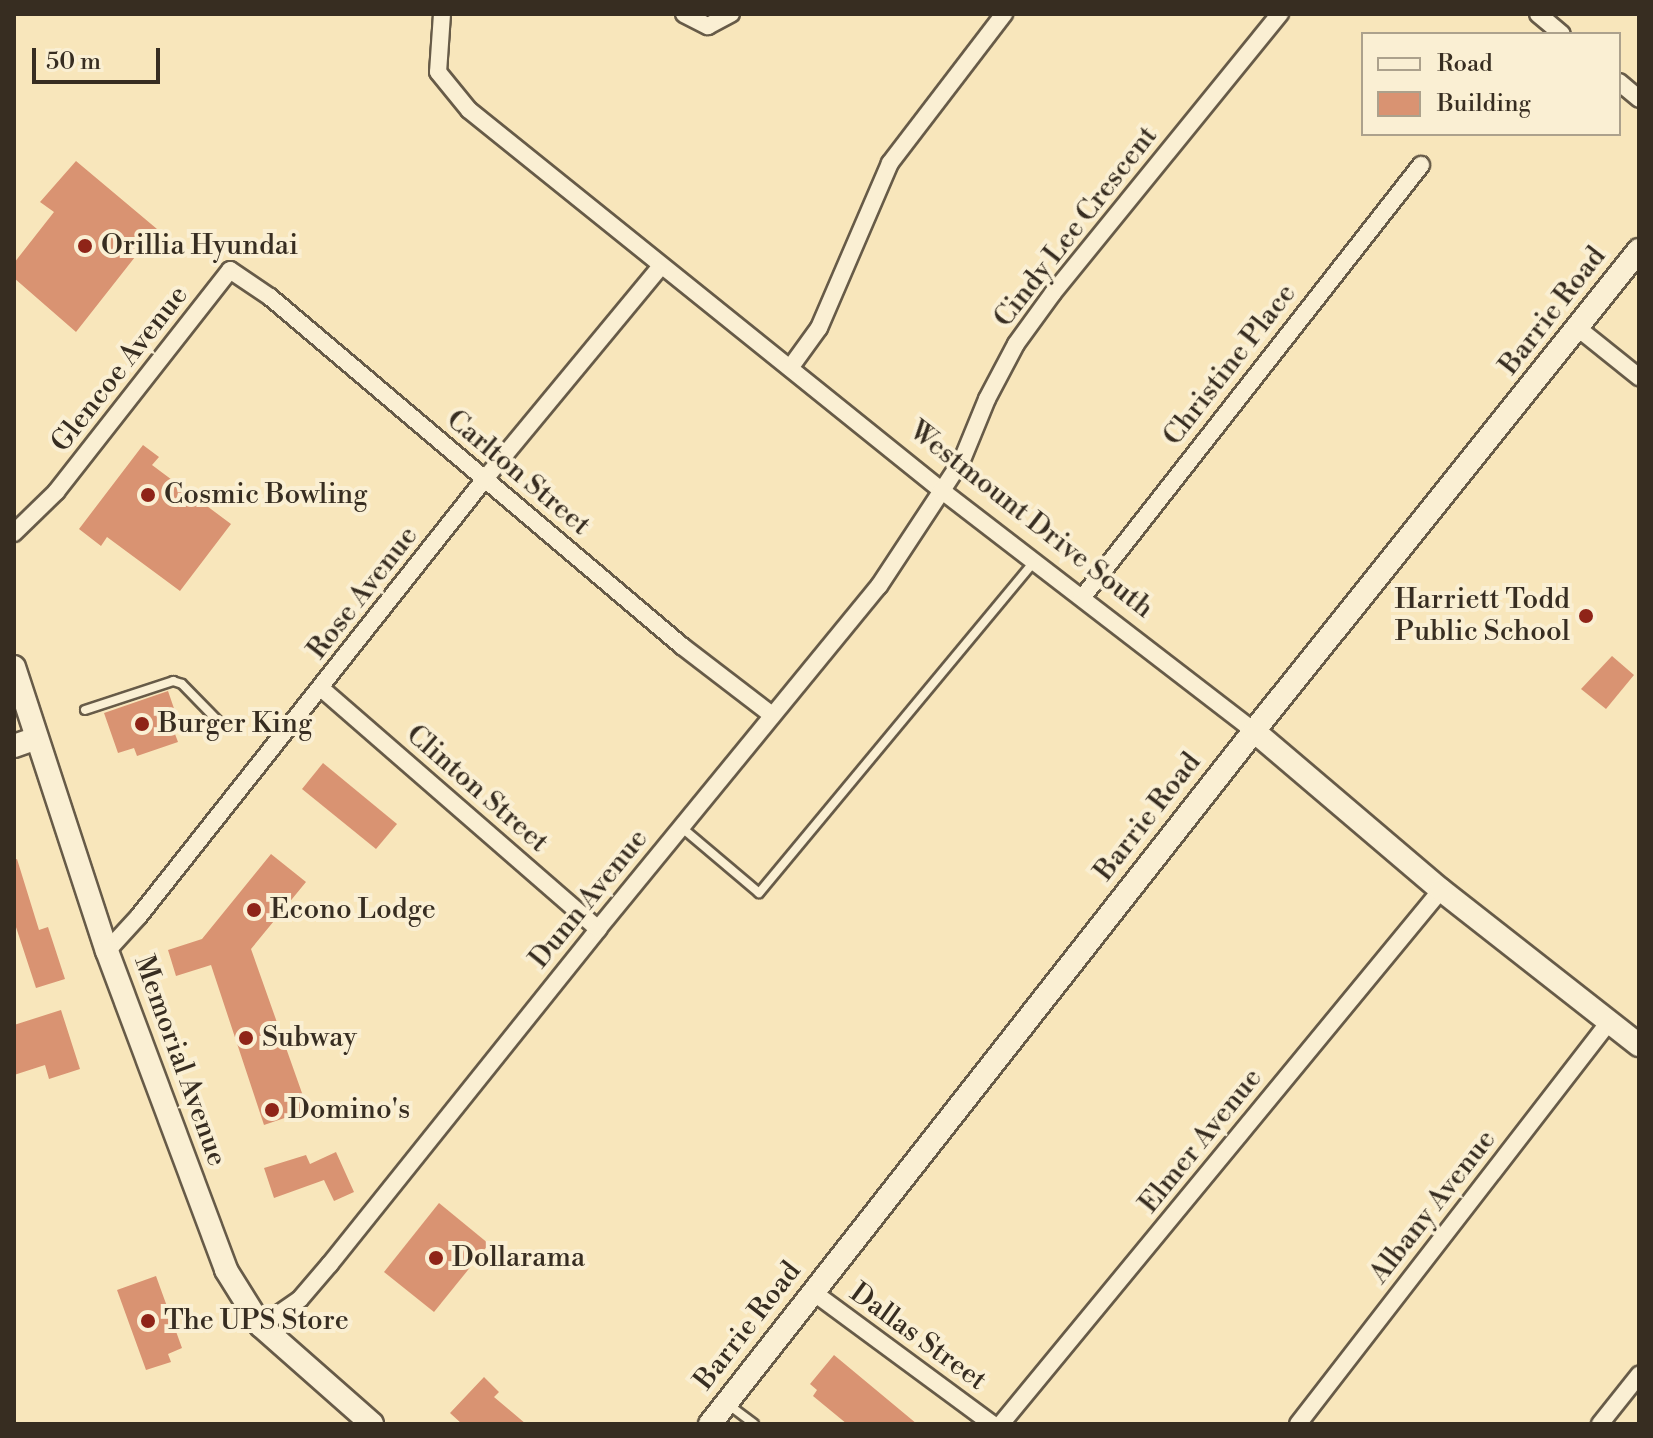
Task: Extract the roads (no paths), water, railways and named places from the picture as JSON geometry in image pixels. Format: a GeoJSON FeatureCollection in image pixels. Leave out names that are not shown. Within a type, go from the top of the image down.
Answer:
{"type":"FeatureCollection","features":[{"type":"Feature","properties":{"kind":"street","name":"Westmount Drive South"},"geometry":{"type":"LineString","coordinates":[[442,14],[437,63],[446,86],[469,110],[660,267],[941,490],[1254,731],[1441,890],[1639,1045]]}},
{"type":"Feature","properties":{"kind":"street"},"geometry":{"type":"LineString","coordinates":[[684,14],[708,26],[731,14]]}},
{"type":"Feature","properties":{"kind":"street"},"geometry":{"type":"LineString","coordinates":[[790,368],[819,328],[890,163],[1004,14]]}},
{"type":"Feature","properties":{"kind":"street","name":"Cindy Lee Crescent"},"geometry":{"type":"LineString","coordinates":[[941,490],[962,460],[987,399],[1016,344],[1053,293],[1280,14]]}},
{"type":"Feature","properties":{"kind":"street"},"geometry":{"type":"LineString","coordinates":[[1538,14],[1560,32]]}},
{"type":"Feature","properties":{"kind":"street"},"geometry":{"type":"LineString","coordinates":[[1621,84],[1639,99]]}},
{"type":"Feature","properties":{"kind":"street","name":"Christine Place"},"geometry":{"type":"LineString","coordinates":[[1082,598],[1421,165]]}},
{"type":"Feature","properties":{"kind":"street","name":"Barrie Road"},"geometry":{"type":"LineString","coordinates":[[710,1424],[1254,731],[1579,329],[1639,250]]}},
{"type":"Feature","properties":{"kind":"street","name":"Rose Avenue"},"geometry":{"type":"LineString","coordinates":[[107,951],[139,916],[322,689],[484,480],[660,267]]}},
{"type":"Feature","properties":{"kind":"street","name":"Carlton Street"},"geometry":{"type":"LineString","coordinates":[[230,270],[270,297],[682,646],[772,715]]}},
{"type":"Feature","properties":{"kind":"street","name":"Glencoe Avenue"},"geometry":{"type":"LineString","coordinates":[[14,533],[56,492],[230,270]]}},
{"type":"Feature","properties":{"kind":"street"},"geometry":{"type":"LineString","coordinates":[[1579,329],[1639,377]]}},
{"type":"Feature","properties":{"kind":"street","name":"Dunn Avenue"},"geometry":{"type":"LineString","coordinates":[[261,1326],[300,1299],[330,1264],[598,929],[879,586],[941,490]]}},
{"type":"Feature","properties":{"kind":"street","name":"Memorial Avenue"},"geometry":{"type":"LineString","coordinates":[[14,667],[107,951],[226,1270],[261,1326],[372,1424]]}},
{"type":"Feature","properties":{"kind":"street","name":"Clinton Street"},"geometry":{"type":"LineString","coordinates":[[322,689],[598,929]]}},
{"type":"Feature","properties":{"kind":"street"},"geometry":{"type":"LineString","coordinates":[[14,746],[37,738]]}},
{"type":"Feature","properties":{"kind":"street","name":"Elmer Avenue"},"geometry":{"type":"LineString","coordinates":[[1001,1424],[1441,890]]}},
{"type":"Feature","properties":{"kind":"street","name":"Albany Avenue"},"geometry":{"type":"LineString","coordinates":[[1298,1424],[1609,1022]]}},
{"type":"Feature","properties":{"kind":"street","name":"Dallas Street"},"geometry":{"type":"LineString","coordinates":[[813,1292],[992,1424]]}},
{"type":"Feature","properties":{"kind":"street"},"geometry":{"type":"LineString","coordinates":[[1600,1424],[1639,1375]]}},
{"type":"Feature","properties":{"kind":"lane"},"geometry":{"type":"LineString","coordinates":[[681,827],[759,893],[1034,561]]}},
{"type":"Feature","properties":{"kind":"lane"},"geometry":{"type":"LineString","coordinates":[[85,710],[173,681],[182,684],[220,723]]}},
{"type":"Feature","properties":{"kind":"lane"},"geometry":{"type":"LineString","coordinates":[[726,1403],[754,1424]]}},
{"type":"Feature","properties":{"kind":"place","name":"Orillia Hyundai"},"geometry":{"type":"Point","coordinates":[85,246]}},
{"type":"Feature","properties":{"kind":"place","name":"Cosmic Bowling"},"geometry":{"type":"Point","coordinates":[148,495]}},
{"type":"Feature","properties":{"kind":"place","name":"Harriett Todd Public School"},"geometry":{"type":"Point","coordinates":[1586,616]}},
{"type":"Feature","properties":{"kind":"place","name":"Burger King"},"geometry":{"type":"Point","coordinates":[142,724]}},
{"type":"Feature","properties":{"kind":"place","name":"Econo Lodge"},"geometry":{"type":"Point","coordinates":[254,910]}},
{"type":"Feature","properties":{"kind":"place","name":"Subway"},"geometry":{"type":"Point","coordinates":[246,1038]}},
{"type":"Feature","properties":{"kind":"place","name":"Domino's"},"geometry":{"type":"Point","coordinates":[272,1110]}},
{"type":"Feature","properties":{"kind":"place","name":"Dollarama"},"geometry":{"type":"Point","coordinates":[436,1258]}},
{"type":"Feature","properties":{"kind":"place","name":"The UPS Store"},"geometry":{"type":"Point","coordinates":[148,1321]}}]}
